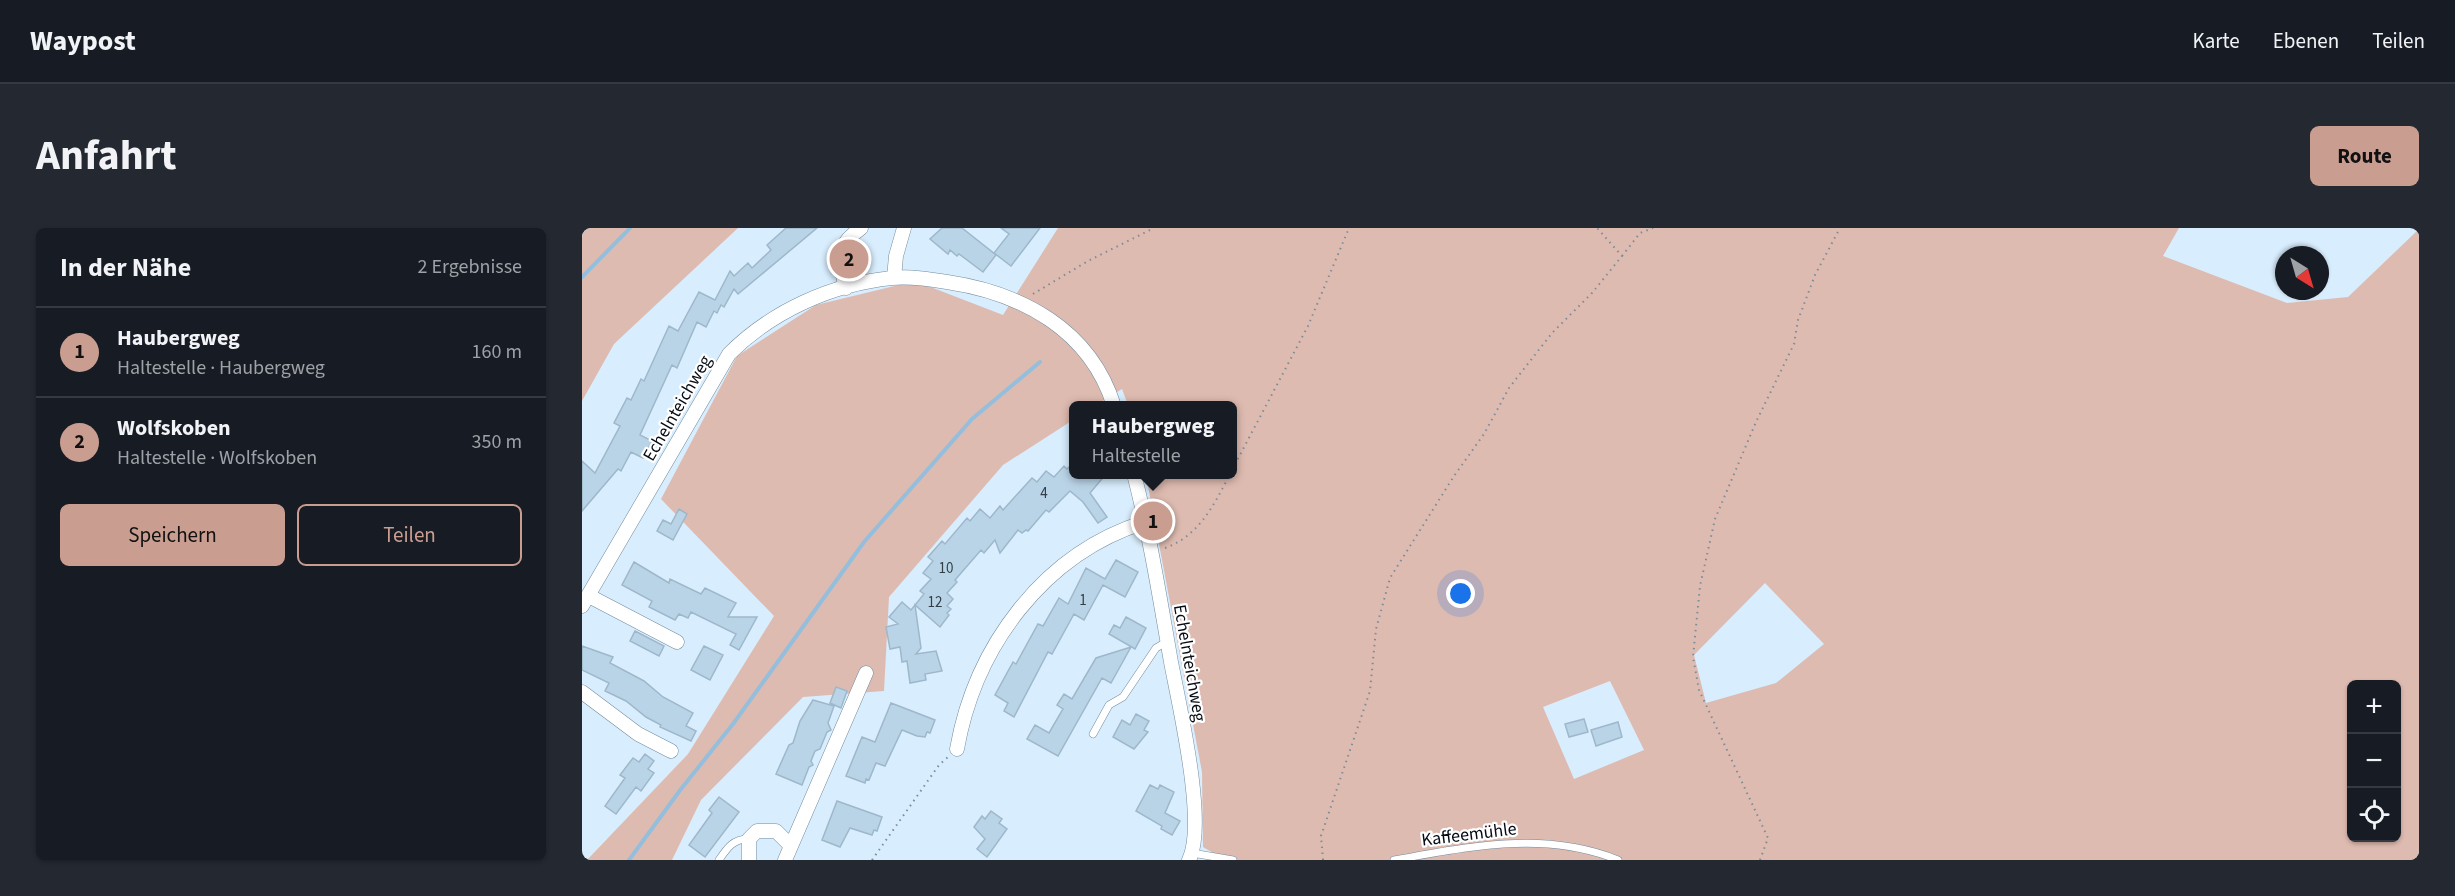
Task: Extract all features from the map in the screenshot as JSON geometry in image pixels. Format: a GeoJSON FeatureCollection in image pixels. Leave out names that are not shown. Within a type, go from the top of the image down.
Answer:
{"type":"FeatureCollection","features":[{"type":"Feature","properties":{"kind":"street"},"geometry":{"type":"LineString","coordinates":[[846,288],[840,254],[843,243],[861,228]]}},
{"type":"Feature","properties":{"kind":"street"},"geometry":{"type":"LineString","coordinates":[[894,278],[896,256],[904,228]]}},
{"type":"Feature","properties":{"kind":"street","name":"Echelnteichweg"},"geometry":{"type":"LineString","coordinates":[[677,642],[585,601],[646,500],[713,377],[729,354],[747,336],[774,318],[811,299],[846,288],[894,278],[961,284],[1025,303],[1054,320],[1078,343],[1097,371],[1112,401]]}},
{"type":"Feature","properties":{"kind":"street","name":"Echelnteichweg"},"geometry":{"type":"LineString","coordinates":[[1135,479],[1152,553],[1192,780],[1191,857]]}},
{"type":"Feature","properties":{"kind":"street"},"geometry":{"type":"LineString","coordinates":[[957,749],[963,715],[975,681],[997,642],[1023,604],[1045,581],[1082,551],[1122,530],[1145,522]]}},
{"type":"Feature","properties":{"kind":"street"},"geometry":{"type":"LineString","coordinates":[[785,860],[866,673]]}},
{"type":"Feature","properties":{"kind":"street"},"geometry":{"type":"LineString","coordinates":[[582,692],[638,734],[671,751]]}},
{"type":"Feature","properties":{"kind":"street"},"geometry":{"type":"LineString","coordinates":[[749,860],[749,839],[758,831],[776,831],[790,845]]}},
{"type":"Feature","properties":{"kind":"lane"},"geometry":{"type":"LineString","coordinates":[[1093,734],[1109,705],[1123,698],[1156,648],[1168,641]]}},
{"type":"Feature","properties":{"kind":"lane"},"geometry":{"type":"LineString","coordinates":[[719,860],[731,844],[740,839],[749,839]]}},
{"type":"Feature","properties":{"kind":"lane","name":"Kaffeemühle"},"geometry":{"type":"LineString","coordinates":[[1394,860],[1509,842],[1585,848],[1618,860]]}},
{"type":"Feature","properties":{"kind":"lane"},"geometry":{"type":"LineString","coordinates":[[1191,857],[1233,860]]}},
{"type":"Feature","properties":{"kind":"path"},"geometry":{"type":"LineString","coordinates":[[1025,303],[1039,288],[1154,228]]}},
{"type":"Feature","properties":{"kind":"path"},"geometry":{"type":"LineString","coordinates":[[1237,462],[1308,326],[1349,228]]}},
{"type":"Feature","properties":{"kind":"path"},"geometry":{"type":"LineString","coordinates":[[1597,228],[1622,256]]}},
{"type":"Feature","properties":{"kind":"path"},"geometry":{"type":"LineString","coordinates":[[1323,860],[1321,836],[1370,691],[1376,628],[1390,578],[1454,476],[1484,434],[1509,388],[1552,333],[1592,292],[1640,233],[1653,228]]}},
{"type":"Feature","properties":{"kind":"path"},"geometry":{"type":"LineString","coordinates":[[1760,860],[1768,838],[1699,690],[1693,657],[1700,586],[1715,519],[1756,422],[1794,344],[1798,320],[1815,274],[1840,228]]}},
{"type":"Feature","properties":{"kind":"path"},"geometry":{"type":"LineString","coordinates":[[1152,553],[1180,543],[1196,530],[1227,479]]}},
{"type":"Feature","properties":{"kind":"path"},"geometry":{"type":"LineString","coordinates":[[872,860],[939,765],[957,749]]}},
{"type":"Feature","properties":{"kind":"shaded area"},"geometry":{"type":"Polygon","coordinates":[[[582,228],[738,228],[614,344],[582,401],[582,228]]]}},
{"type":"Feature","properties":{"kind":"shaded area"},"geometry":{"type":"Polygon","coordinates":[[[1058,228],[2179,228],[2163,256],[2287,303],[2348,297],[2419,229],[2419,860],[1225,860],[1203,847],[1202,772],[1147,479],[1237,479],[1237,401],[1126,401],[1122,389],[1102,401],[1069,401],[1069,423],[1003,465],[889,597],[884,691],[803,697],[701,800],[672,860],[587,860],[688,754],[774,616],[661,499],[737,356],[816,305],[915,281],[1003,315],[1058,228]],[[1765,583],[1694,655],[1706,703],[1776,683],[1824,644],[1765,583]],[[1610,681],[1543,707],[1574,779],[1644,750],[1610,681]]]}},
{"type":"Feature","properties":{"kind":"building"},"geometry":{"type":"Polygon","coordinates":[[[786,228],[817,228],[738,294],[734,289],[724,307],[721,305],[717,313],[714,311],[706,327],[697,322],[677,368],[672,365],[640,435],[652,441],[643,458],[631,452],[621,471],[618,469],[582,511],[582,461],[595,473],[620,426],[614,423],[627,398],[631,400],[641,379],[644,381],[669,326],[678,331],[699,292],[715,300],[730,271],[734,276],[748,263],[752,268],[771,250],[767,245],[786,228]]]}},
{"type":"Feature","properties":{"kind":"building"},"geometry":{"type":"Polygon","coordinates":[[[942,228],[962,228],[996,255],[983,272],[959,254],[957,256],[950,250],[948,254],[930,239],[942,228]]]}},
{"type":"Feature","properties":{"kind":"building"},"geometry":{"type":"Polygon","coordinates":[[[1001,228],[1040,228],[1011,266],[994,253],[1009,234],[1001,228]]]}},
{"type":"Feature","properties":{"kind":"building"},"geometry":{"type":"Polygon","coordinates":[[[1064,466],[1067,469],[1069,467],[1069,479],[1102,479],[1090,493],[1107,517],[1098,523],[1083,502],[1070,491],[1049,512],[1046,510],[1028,531],[1022,533],[1018,530],[1000,553],[995,540],[984,553],[981,550],[955,580],[957,582],[947,593],[953,599],[947,606],[951,609],[940,627],[915,605],[924,594],[920,591],[931,579],[923,573],[933,561],[928,557],[942,541],[945,544],[967,518],[970,521],[980,509],[990,518],[1000,506],[1003,510],[1032,478],[1037,482],[1046,471],[1054,477],[1064,466]]]}},
{"type":"Feature","properties":{"kind":"building"},"geometry":{"type":"Polygon","coordinates":[[[679,509],[687,514],[673,540],[657,531],[663,520],[671,524],[679,509]]]}},
{"type":"Feature","properties":{"kind":"building"},"geometry":{"type":"Polygon","coordinates":[[[1116,560],[1138,572],[1125,597],[1103,585],[1084,620],[1074,614],[1052,654],[1048,652],[1014,717],[1004,711],[1008,703],[995,695],[1013,662],[1016,664],[1038,624],[1043,626],[1059,598],[1068,604],[1086,568],[1105,579],[1116,560]]]}},
{"type":"Feature","properties":{"kind":"building"},"geometry":{"type":"Polygon","coordinates":[[[634,562],[669,583],[670,579],[701,594],[705,588],[736,603],[728,617],[757,617],[739,650],[730,645],[736,634],[691,612],[688,618],[679,614],[675,620],[649,607],[652,601],[622,585],[634,562]]]}},
{"type":"Feature","properties":{"kind":"building"},"geometry":{"type":"Polygon","coordinates":[[[902,602],[911,610],[915,605],[921,648],[916,654],[936,651],[942,671],[925,674],[926,680],[910,683],[907,661],[902,662],[900,647],[890,649],[886,627],[898,624],[889,617],[902,602]]]}},
{"type":"Feature","properties":{"kind":"building"},"geometry":{"type":"Polygon","coordinates":[[[1126,617],[1146,628],[1135,649],[1109,634],[1114,625],[1120,628],[1126,617]]]}},
{"type":"Feature","properties":{"kind":"building"},"geometry":{"type":"Polygon","coordinates":[[[635,631],[664,646],[659,656],[630,641],[635,631]]]}},
{"type":"Feature","properties":{"kind":"building"},"geometry":{"type":"Polygon","coordinates":[[[582,646],[613,657],[610,663],[644,681],[663,697],[693,713],[686,726],[696,731],[691,741],[660,727],[661,725],[646,717],[626,701],[605,691],[609,683],[582,670],[582,646]]]}},
{"type":"Feature","properties":{"kind":"building"},"geometry":{"type":"Polygon","coordinates":[[[704,646],[723,655],[710,680],[691,670],[704,646]]]}},
{"type":"Feature","properties":{"kind":"building"},"geometry":{"type":"Polygon","coordinates":[[[1131,647],[1111,683],[1102,678],[1058,756],[1027,739],[1035,725],[1049,733],[1063,709],[1057,705],[1064,694],[1072,699],[1096,658],[1131,647]]]}},
{"type":"Feature","properties":{"kind":"building"},"geometry":{"type":"Polygon","coordinates":[[[836,687],[847,691],[841,708],[830,703],[836,687]]]}},
{"type":"Feature","properties":{"kind":"building"},"geometry":{"type":"Polygon","coordinates":[[[813,700],[834,706],[828,723],[831,730],[827,732],[820,749],[815,751],[811,761],[813,765],[809,767],[802,785],[776,774],[789,745],[793,743],[800,721],[813,700]]]}},
{"type":"Feature","properties":{"kind":"building"},"geometry":{"type":"Polygon","coordinates":[[[891,703],[935,720],[930,733],[927,732],[925,737],[902,730],[885,766],[876,763],[869,780],[866,779],[865,783],[846,776],[862,737],[875,742],[891,703]]]}},
{"type":"Feature","properties":{"kind":"building"},"geometry":{"type":"Polygon","coordinates":[[[1136,714],[1149,721],[1144,730],[1148,732],[1134,749],[1113,737],[1122,720],[1130,725],[1136,714]]]}},
{"type":"Feature","properties":{"kind":"building"},"geometry":{"type":"Polygon","coordinates":[[[1584,719],[1588,732],[1569,737],[1565,724],[1584,719]]]}},
{"type":"Feature","properties":{"kind":"building"},"geometry":{"type":"Polygon","coordinates":[[[1618,722],[1622,737],[1596,746],[1591,730],[1618,722]]]}},
{"type":"Feature","properties":{"kind":"building"},"geometry":{"type":"Polygon","coordinates":[[[645,754],[654,761],[648,769],[654,773],[641,791],[636,787],[616,814],[605,806],[625,778],[620,775],[633,758],[639,762],[645,754]]]}},
{"type":"Feature","properties":{"kind":"building"},"geometry":{"type":"Polygon","coordinates":[[[1150,785],[1158,789],[1160,785],[1174,792],[1165,813],[1180,821],[1172,835],[1161,829],[1162,826],[1136,811],[1150,785]]]}},
{"type":"Feature","properties":{"kind":"building"},"geometry":{"type":"Polygon","coordinates":[[[719,797],[739,812],[705,857],[689,845],[712,813],[709,810],[719,797]]]}},
{"type":"Feature","properties":{"kind":"building"},"geometry":{"type":"Polygon","coordinates":[[[837,801],[882,817],[877,831],[874,830],[872,835],[850,828],[840,847],[822,840],[837,801]]]}},
{"type":"Feature","properties":{"kind":"building"},"geometry":{"type":"Polygon","coordinates":[[[991,811],[1002,819],[999,823],[1007,829],[987,857],[977,849],[985,839],[974,827],[982,816],[985,819],[991,811]]]}},
{"type":"Feature","properties":{"kind":"waterway"},"geometry":{"type":"LineString","coordinates":[[582,277],[630,228]]}},
{"type":"Feature","properties":{"kind":"waterway"},"geometry":{"type":"LineString","coordinates":[[629,860],[681,789],[733,724],[864,542],[972,419],[1040,362]]}},
{"type":"Feature","properties":{"kind":"place","name":"Wolfskoben"},"geometry":{"type":"Point","coordinates":[849,259]}},
{"type":"Feature","properties":{"kind":"place","name":"Haubergweg"},"geometry":{"type":"Point","coordinates":[1153,521]}}]}
